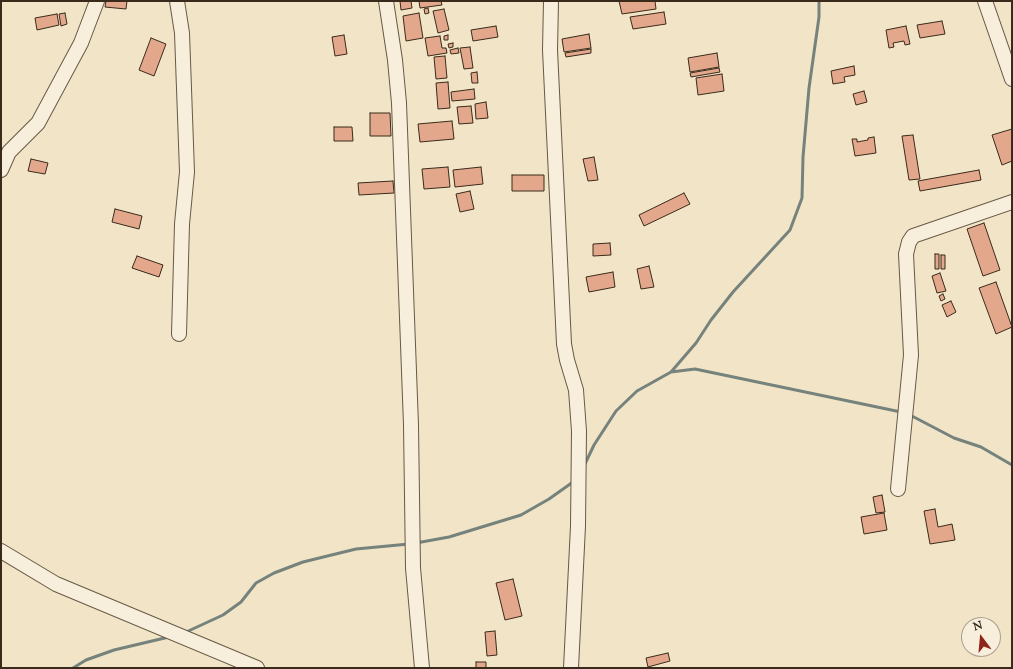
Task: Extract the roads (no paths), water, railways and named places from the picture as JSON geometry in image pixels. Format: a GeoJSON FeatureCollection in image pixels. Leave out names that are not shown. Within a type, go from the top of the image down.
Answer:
{"type":"FeatureCollection","features":[{"type":"Feature","properties":{"kind":"street"},"geometry":{"type":"LineString","coordinates":[[1,170],[12,148],[38,123],[81,43],[97,1]]}},
{"type":"Feature","properties":{"kind":"street"},"geometry":{"type":"LineString","coordinates":[[177,1],[183,40],[186,172],[182,224],[179,334]]}},
{"type":"Feature","properties":{"kind":"street"},"geometry":{"type":"LineString","coordinates":[[386,1],[395,60],[400,110],[412,425],[413,568],[422,668]]}},
{"type":"Feature","properties":{"kind":"street"},"geometry":{"type":"LineString","coordinates":[[551,1],[550,50],[564,344],[576,390],[579,431],[578,526],[571,668]]}},
{"type":"Feature","properties":{"kind":"street"},"geometry":{"type":"LineString","coordinates":[[985,1],[1012,79]]}},
{"type":"Feature","properties":{"kind":"street"},"geometry":{"type":"LineString","coordinates":[[898,489],[911,355],[906,254],[909,242],[913,236],[1012,202]]}},
{"type":"Feature","properties":{"kind":"street"},"geometry":{"type":"LineString","coordinates":[[1,551],[56,584],[257,668]]}},
{"type":"Feature","properties":{"kind":"waterway"},"geometry":{"type":"LineString","coordinates":[[671,372],[696,343],[711,320],[733,292],[790,230],[802,198],[803,157],[809,88],[819,17],[819,1]]}},
{"type":"Feature","properties":{"kind":"waterway"},"geometry":{"type":"LineString","coordinates":[[584,466],[594,445],[616,411],[637,391],[671,372],[695,369],[901,412]]}},
{"type":"Feature","properties":{"kind":"waterway"},"geometry":{"type":"LineString","coordinates":[[910,415],[954,438],[981,447],[1012,465]]}},
{"type":"Feature","properties":{"kind":"waterway"},"geometry":{"type":"LineString","coordinates":[[416,543],[449,537],[521,515],[549,499],[573,482]]}},
{"type":"Feature","properties":{"kind":"waterway"},"geometry":{"type":"LineString","coordinates":[[184,633],[223,615],[241,602],[256,583],[274,573],[303,562],[356,549],[409,544]]}},
{"type":"Feature","properties":{"kind":"waterway"},"geometry":{"type":"LineString","coordinates":[[73,668],[86,660],[114,650],[169,637]]}}]}
